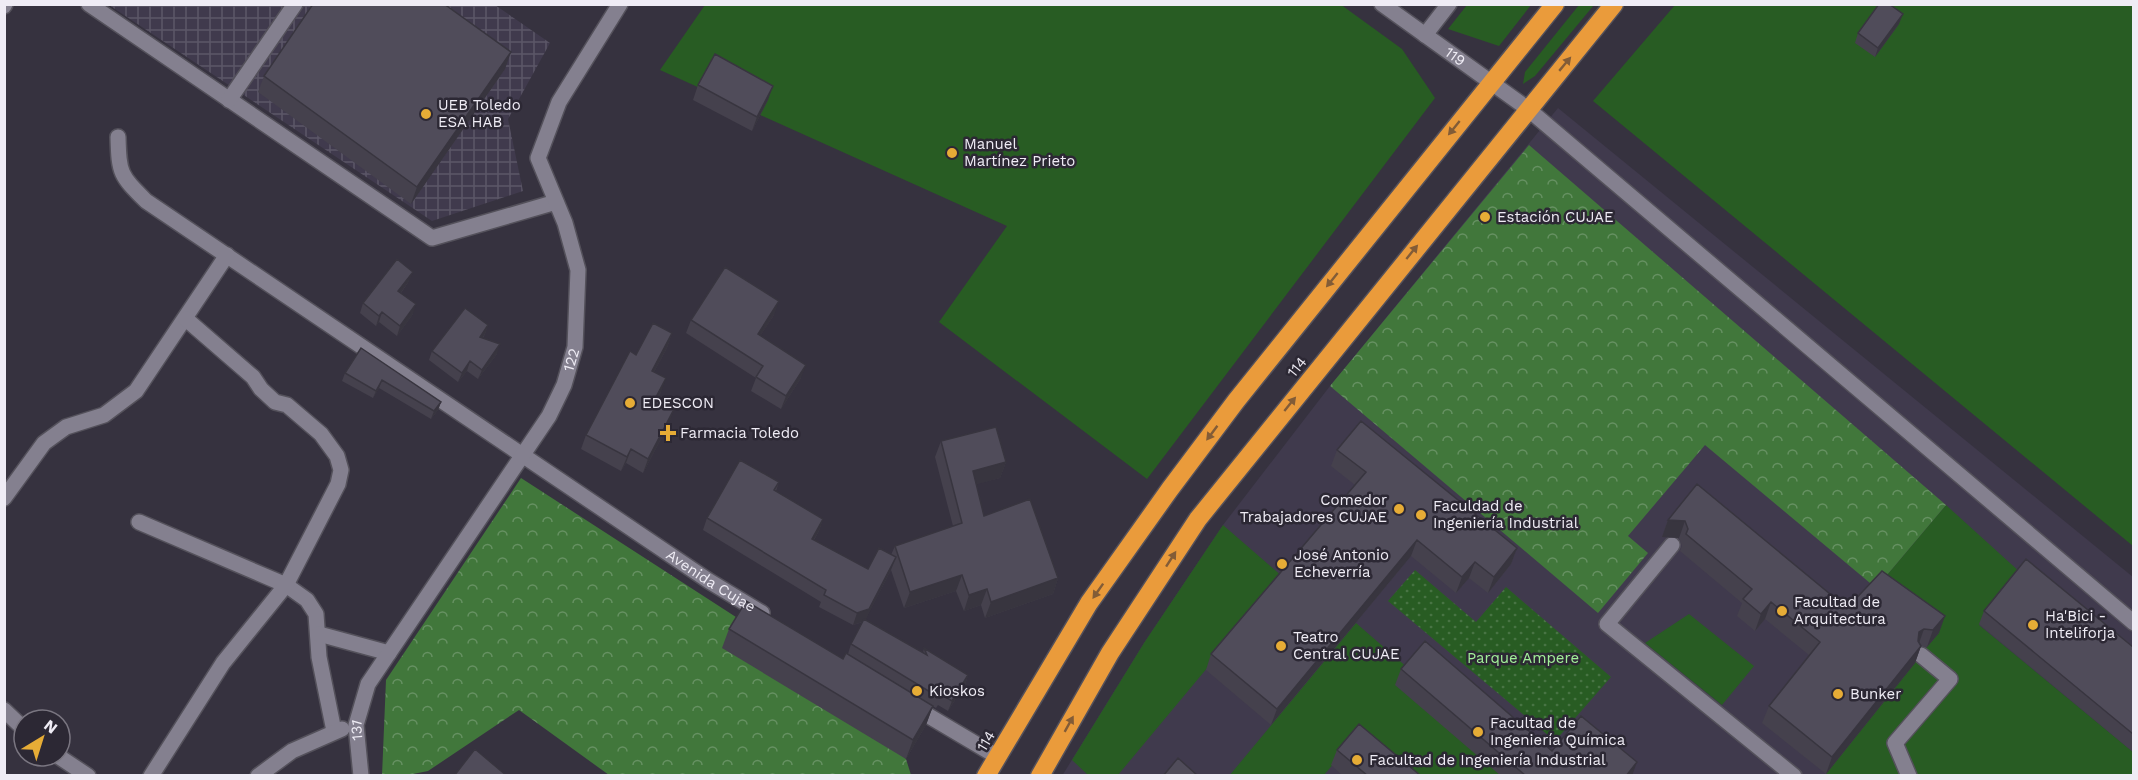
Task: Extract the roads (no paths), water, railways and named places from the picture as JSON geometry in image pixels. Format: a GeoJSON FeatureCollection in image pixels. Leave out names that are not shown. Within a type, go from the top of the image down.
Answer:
{"type":"FeatureCollection","features":[{"type":"Feature","properties":{"kind":"highway","name":"114"},"geometry":{"type":"LineString","coordinates":[[986,776],[1089,603],[1170,489],[1236,401],[1555,4]]}},
{"type":"Feature","properties":{"kind":"highway","name":"114"},"geometry":{"type":"LineString","coordinates":[[1040,776],[1110,652],[1198,519],[1614,4]]}},
{"type":"Feature","properties":{"kind":"street"},"geometry":{"type":"LineString","coordinates":[[89,4],[432,238],[556,202]]}},
{"type":"Feature","properties":{"kind":"street"},"geometry":{"type":"LineString","coordinates":[[229,100],[295,4]]}},
{"type":"Feature","properties":{"kind":"street","name":"122"},"geometry":{"type":"LineString","coordinates":[[368,684],[549,416],[564,385],[575,347],[578,270],[565,223],[537,158],[559,102],[620,4]]}},
{"type":"Feature","properties":{"kind":"street","name":"119"},"geometry":{"type":"LineString","coordinates":[[1382,4],[1528,109],[2133,623]]}},
{"type":"Feature","properties":{"kind":"street"},"geometry":{"type":"LineString","coordinates":[[1425,35],[1449,4]]}},
{"type":"Feature","properties":{"kind":"street","name":"Avenida Cujae"},"geometry":{"type":"LineString","coordinates":[[118,137],[118,167],[124,179],[146,201],[709,581],[779,624]]}},
{"type":"Feature","properties":{"kind":"street"},"geometry":{"type":"LineString","coordinates":[[4,498],[44,443],[66,427],[104,415],[136,392],[227,255]]}},
{"type":"Feature","properties":{"kind":"street"},"geometry":{"type":"LineString","coordinates":[[151,776],[223,663],[286,585],[338,484],[341,470],[337,456],[321,434],[287,405],[275,402],[261,389],[253,377],[186,319]]}},
{"type":"Feature","properties":{"kind":"street"},"geometry":{"type":"LineString","coordinates":[[139,522],[286,585],[307,600],[316,615],[321,667],[334,731]]}},
{"type":"Feature","properties":{"kind":"street"},"geometry":{"type":"LineString","coordinates":[[1672,545],[1607,624],[1794,776]]}},
{"type":"Feature","properties":{"kind":"street"},"geometry":{"type":"LineString","coordinates":[[319,634],[389,652]]}},
{"type":"Feature","properties":{"kind":"street"},"geometry":{"type":"LineString","coordinates":[[1909,776],[1895,743],[1950,679],[1921,655]]}},
{"type":"Feature","properties":{"kind":"street","name":"131"},"geometry":{"type":"LineString","coordinates":[[361,776],[356,725],[368,684]]}},
{"type":"Feature","properties":{"kind":"street"},"geometry":{"type":"LineString","coordinates":[[900,699],[998,757]]}},
{"type":"Feature","properties":{"kind":"street"},"geometry":{"type":"LineString","coordinates":[[258,776],[292,751],[334,731],[356,725]]}},
{"type":"Feature","properties":{"kind":"street"},"geometry":{"type":"LineString","coordinates":[[72,766],[88,776]]}},
{"type":"Feature","properties":{"kind":"place","name":"UEB Toledo ESA HAB"},"geometry":{"type":"Point","coordinates":[426,114]}},
{"type":"Feature","properties":{"kind":"place","name":"Manuel Martínez Prieto"},"geometry":{"type":"Point","coordinates":[952,153]}},
{"type":"Feature","properties":{"kind":"place","name":"Estación CUJAE"},"geometry":{"type":"Point","coordinates":[1485,217]}},
{"type":"Feature","properties":{"kind":"place","name":"EDESCON"},"geometry":{"type":"Point","coordinates":[630,403]}},
{"type":"Feature","properties":{"kind":"place","name":"Farmacia Toledo"},"geometry":{"type":"Point","coordinates":[668,433]}},
{"type":"Feature","properties":{"kind":"place","name":"Comedor Trabajadores CUJAE"},"geometry":{"type":"Point","coordinates":[1399,509]}},
{"type":"Feature","properties":{"kind":"place","name":"Faculdad de Ingeniería Industrial"},"geometry":{"type":"Point","coordinates":[1421,515]}},
{"type":"Feature","properties":{"kind":"place","name":"José Antonio Echeverría"},"geometry":{"type":"Point","coordinates":[1282,564]}},
{"type":"Feature","properties":{"kind":"place","name":"Facultad de Arquitectura"},"geometry":{"type":"Point","coordinates":[1782,611]}},
{"type":"Feature","properties":{"kind":"place","name":"Ha'Bici - Inteliforja"},"geometry":{"type":"Point","coordinates":[2033,625]}},
{"type":"Feature","properties":{"kind":"place","name":"Teatro Central CUJAE"},"geometry":{"type":"Point","coordinates":[1281,646]}},
{"type":"Feature","properties":{"kind":"place","name":"Kioskos"},"geometry":{"type":"Point","coordinates":[917,691]}},
{"type":"Feature","properties":{"kind":"place","name":"Bunker"},"geometry":{"type":"Point","coordinates":[1838,694]}},
{"type":"Feature","properties":{"kind":"place","name":"Facultad de Ingeniería Química"},"geometry":{"type":"Point","coordinates":[1478,732]}},
{"type":"Feature","properties":{"kind":"place","name":"Facultad de Ingeniería Industrial"},"geometry":{"type":"Point","coordinates":[1357,760]}},
{"type":"Feature","properties":{"kind":"park label","name":"Parque Ampere"},"geometry":{"type":"Point","coordinates":[1523,658]}}]}
